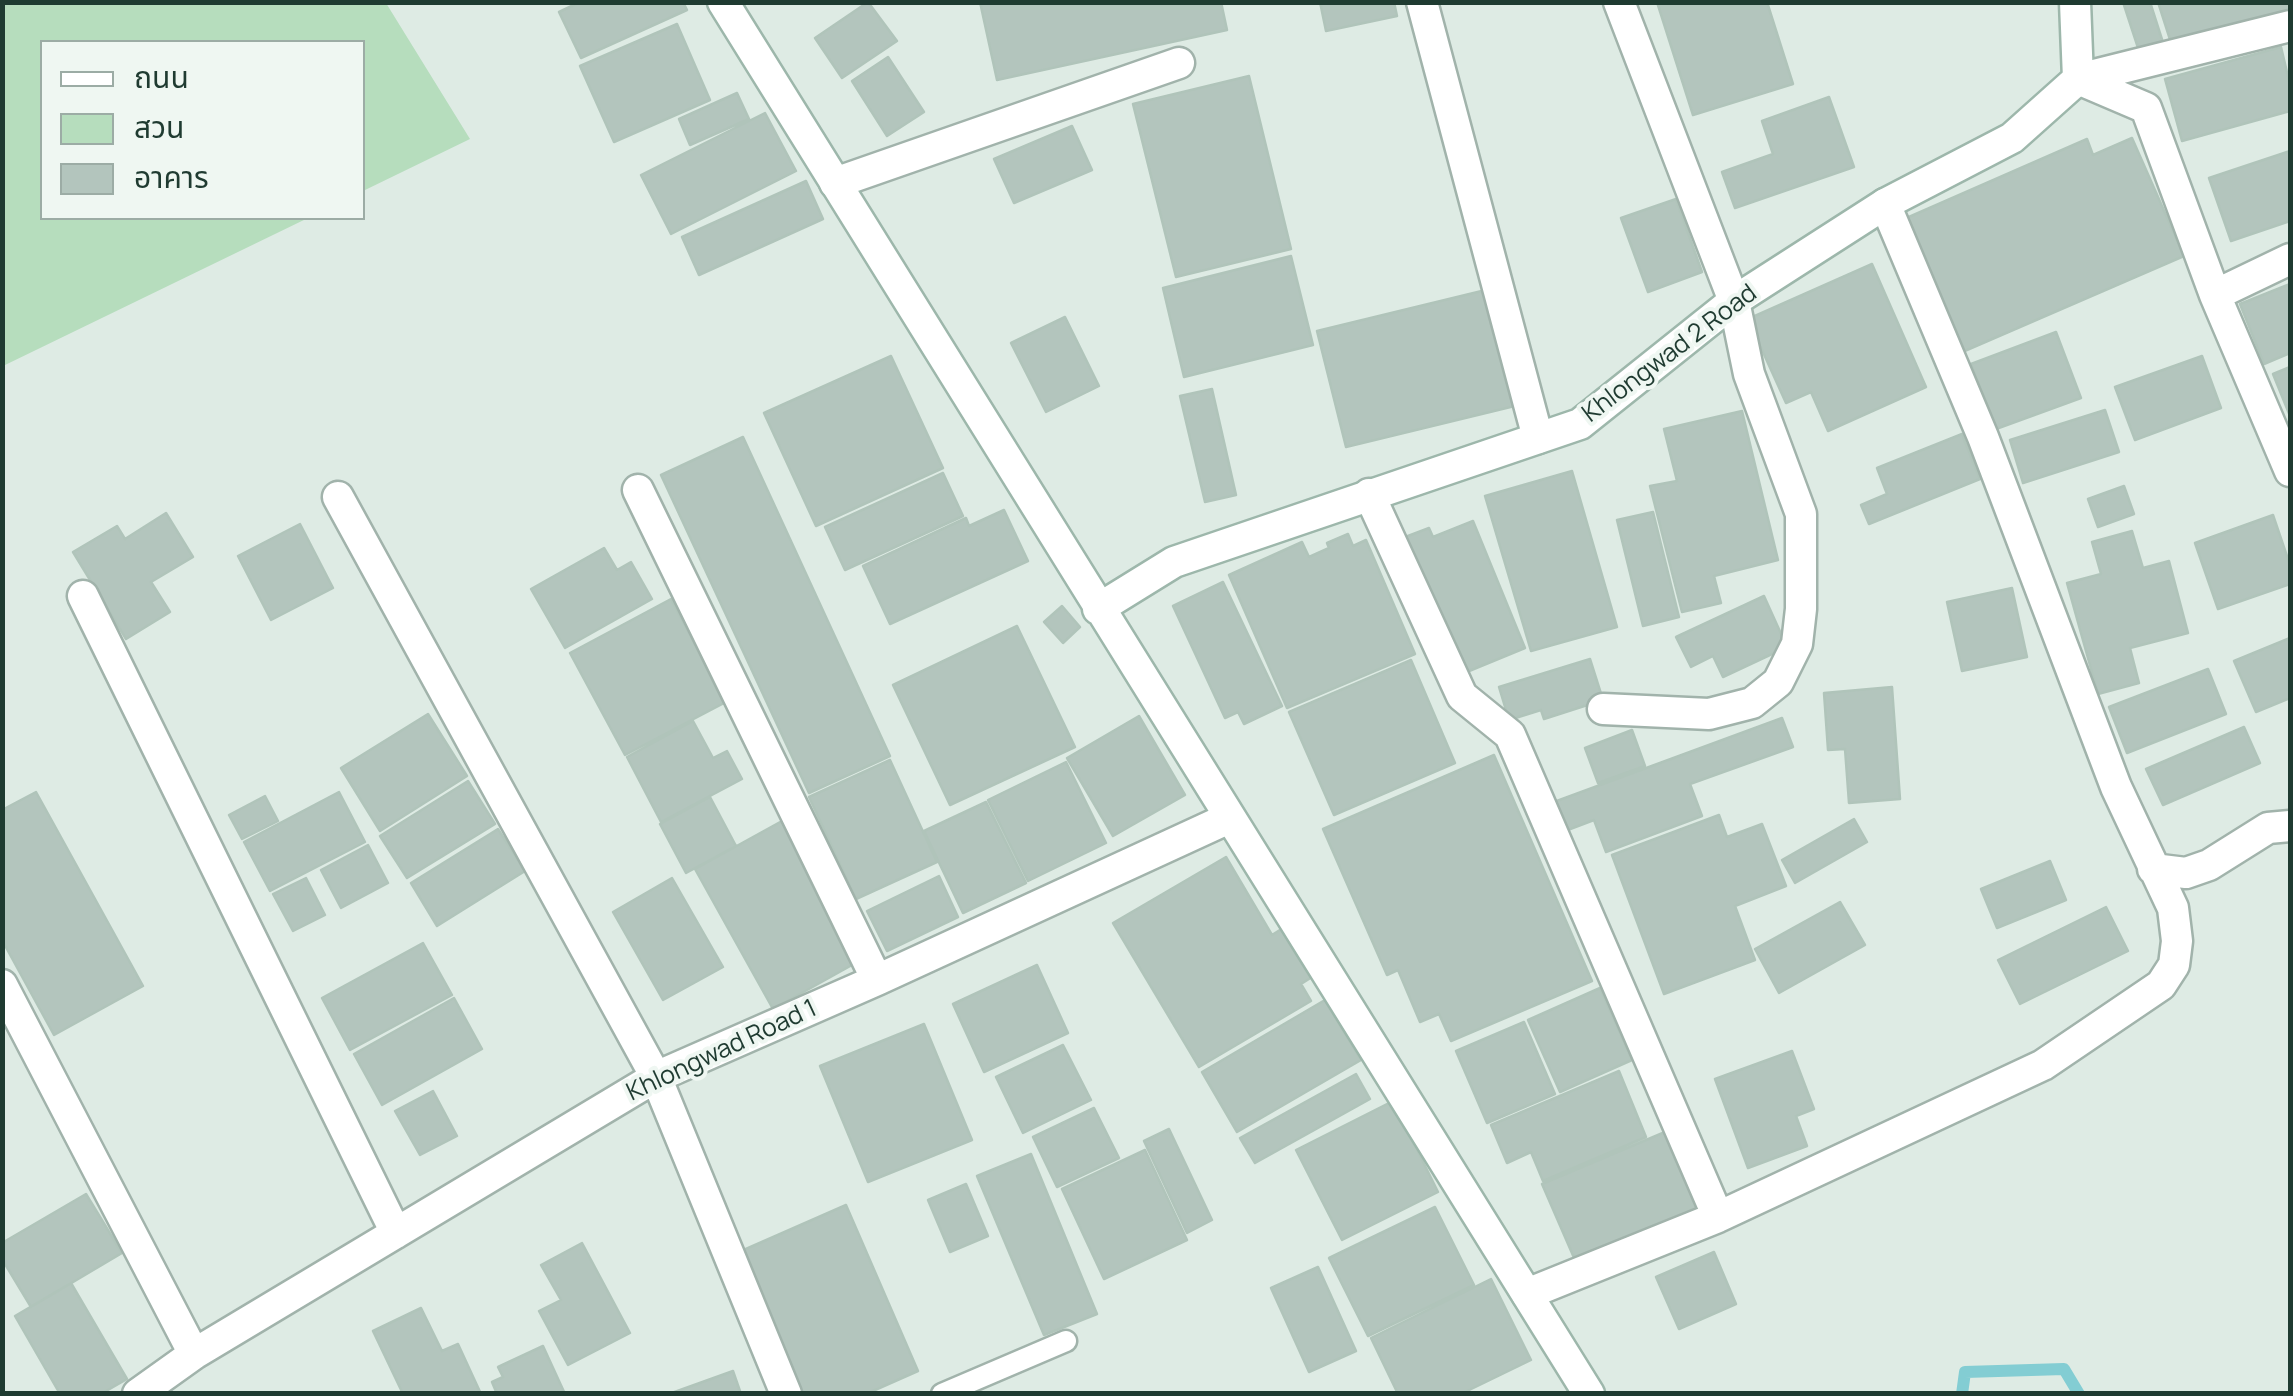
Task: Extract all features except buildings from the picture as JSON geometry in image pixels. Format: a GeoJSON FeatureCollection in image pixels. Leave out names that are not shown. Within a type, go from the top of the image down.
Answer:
{"type":"FeatureCollection","features":[{"type":"Feature","properties":{"kind":"street"},"geometry":{"type":"LineString","coordinates":[[723,2],[1098,610],[1590,1394]]}},
{"type":"Feature","properties":{"kind":"street"},"geometry":{"type":"LineString","coordinates":[[1422,2],[1538,438]]}},
{"type":"Feature","properties":{"kind":"street"},"geometry":{"type":"LineString","coordinates":[[1603,709],[1709,714],[1752,704],[1778,682],[1797,644],[1802,609],[1802,514],[1750,374],[1734,301],[1619,2]]}},
{"type":"Feature","properties":{"kind":"street"},"geometry":{"type":"LineString","coordinates":[[2075,2],[2078,79]]}},
{"type":"Feature","properties":{"kind":"street"},"geometry":{"type":"LineString","coordinates":[[2078,79],[2290,26]]}},
{"type":"Feature","properties":{"kind":"street"},"geometry":{"type":"LineString","coordinates":[[835,183],[1180,64]]}},
{"type":"Feature","properties":{"kind":"street"},"geometry":{"type":"LineString","coordinates":[[2078,79],[2146,108],[2216,295],[2290,467]]}},
{"type":"Feature","properties":{"kind":"street","name":"Khlongwad 2 Road"},"geometry":{"type":"LineString","coordinates":[[1098,610],[1174,562],[1580,424],[1734,301],[1884,204],[2012,138],[2078,79]]}},
{"type":"Feature","properties":{"kind":"street"},"geometry":{"type":"LineString","coordinates":[[1527,1294],[1718,1217],[2043,1065],[2161,985],[2174,965],[2177,941],[2173,908],[2116,787],[1983,436],[1884,204]]}},
{"type":"Feature","properties":{"kind":"street"},"geometry":{"type":"LineString","coordinates":[[2216,295],[2290,259]]}},
{"type":"Feature","properties":{"kind":"street"},"geometry":{"type":"LineString","coordinates":[[638,490],[877,980]]}},
{"type":"Feature","properties":{"kind":"street"},"geometry":{"type":"LineString","coordinates":[[1370,494],[1462,696],[1510,734],[1718,1217]]}},
{"type":"Feature","properties":{"kind":"street"},"geometry":{"type":"LineString","coordinates":[[338,496],[656,1077],[786,1394]]}},
{"type":"Feature","properties":{"kind":"street"},"geometry":{"type":"LineString","coordinates":[[83,596],[396,1233]]}},
{"type":"Feature","properties":{"kind":"street","name":"Khlongwad Road 1"},"geometry":{"type":"LineString","coordinates":[[138,1394],[194,1354],[656,1077],[1229,818]]}},
{"type":"Feature","properties":{"kind":"street"},"geometry":{"type":"LineString","coordinates":[[2152,869],[2186,873],[2209,866],[2268,828],[2290,826]]}},
{"type":"Feature","properties":{"kind":"street"},"geometry":{"type":"LineString","coordinates":[[2,985],[194,1354]]}},
{"type":"Feature","properties":{"kind":"lane"},"geometry":{"type":"LineString","coordinates":[[942,1394],[1066,1341]]}},
{"type":"Feature","properties":{"kind":"green space"},"geometry":{"type":"Polygon","coordinates":[[[3,2],[386,3],[470,139],[365,190],[365,40],[40,40],[40,220],[304,220],[3,366],[3,2]]]}},
{"type":"Feature","properties":{"kind":"waterway"},"geometry":{"type":"LineString","coordinates":[[1962,1394],[1965,1372],[2064,1369],[2079,1394]]}}]}
